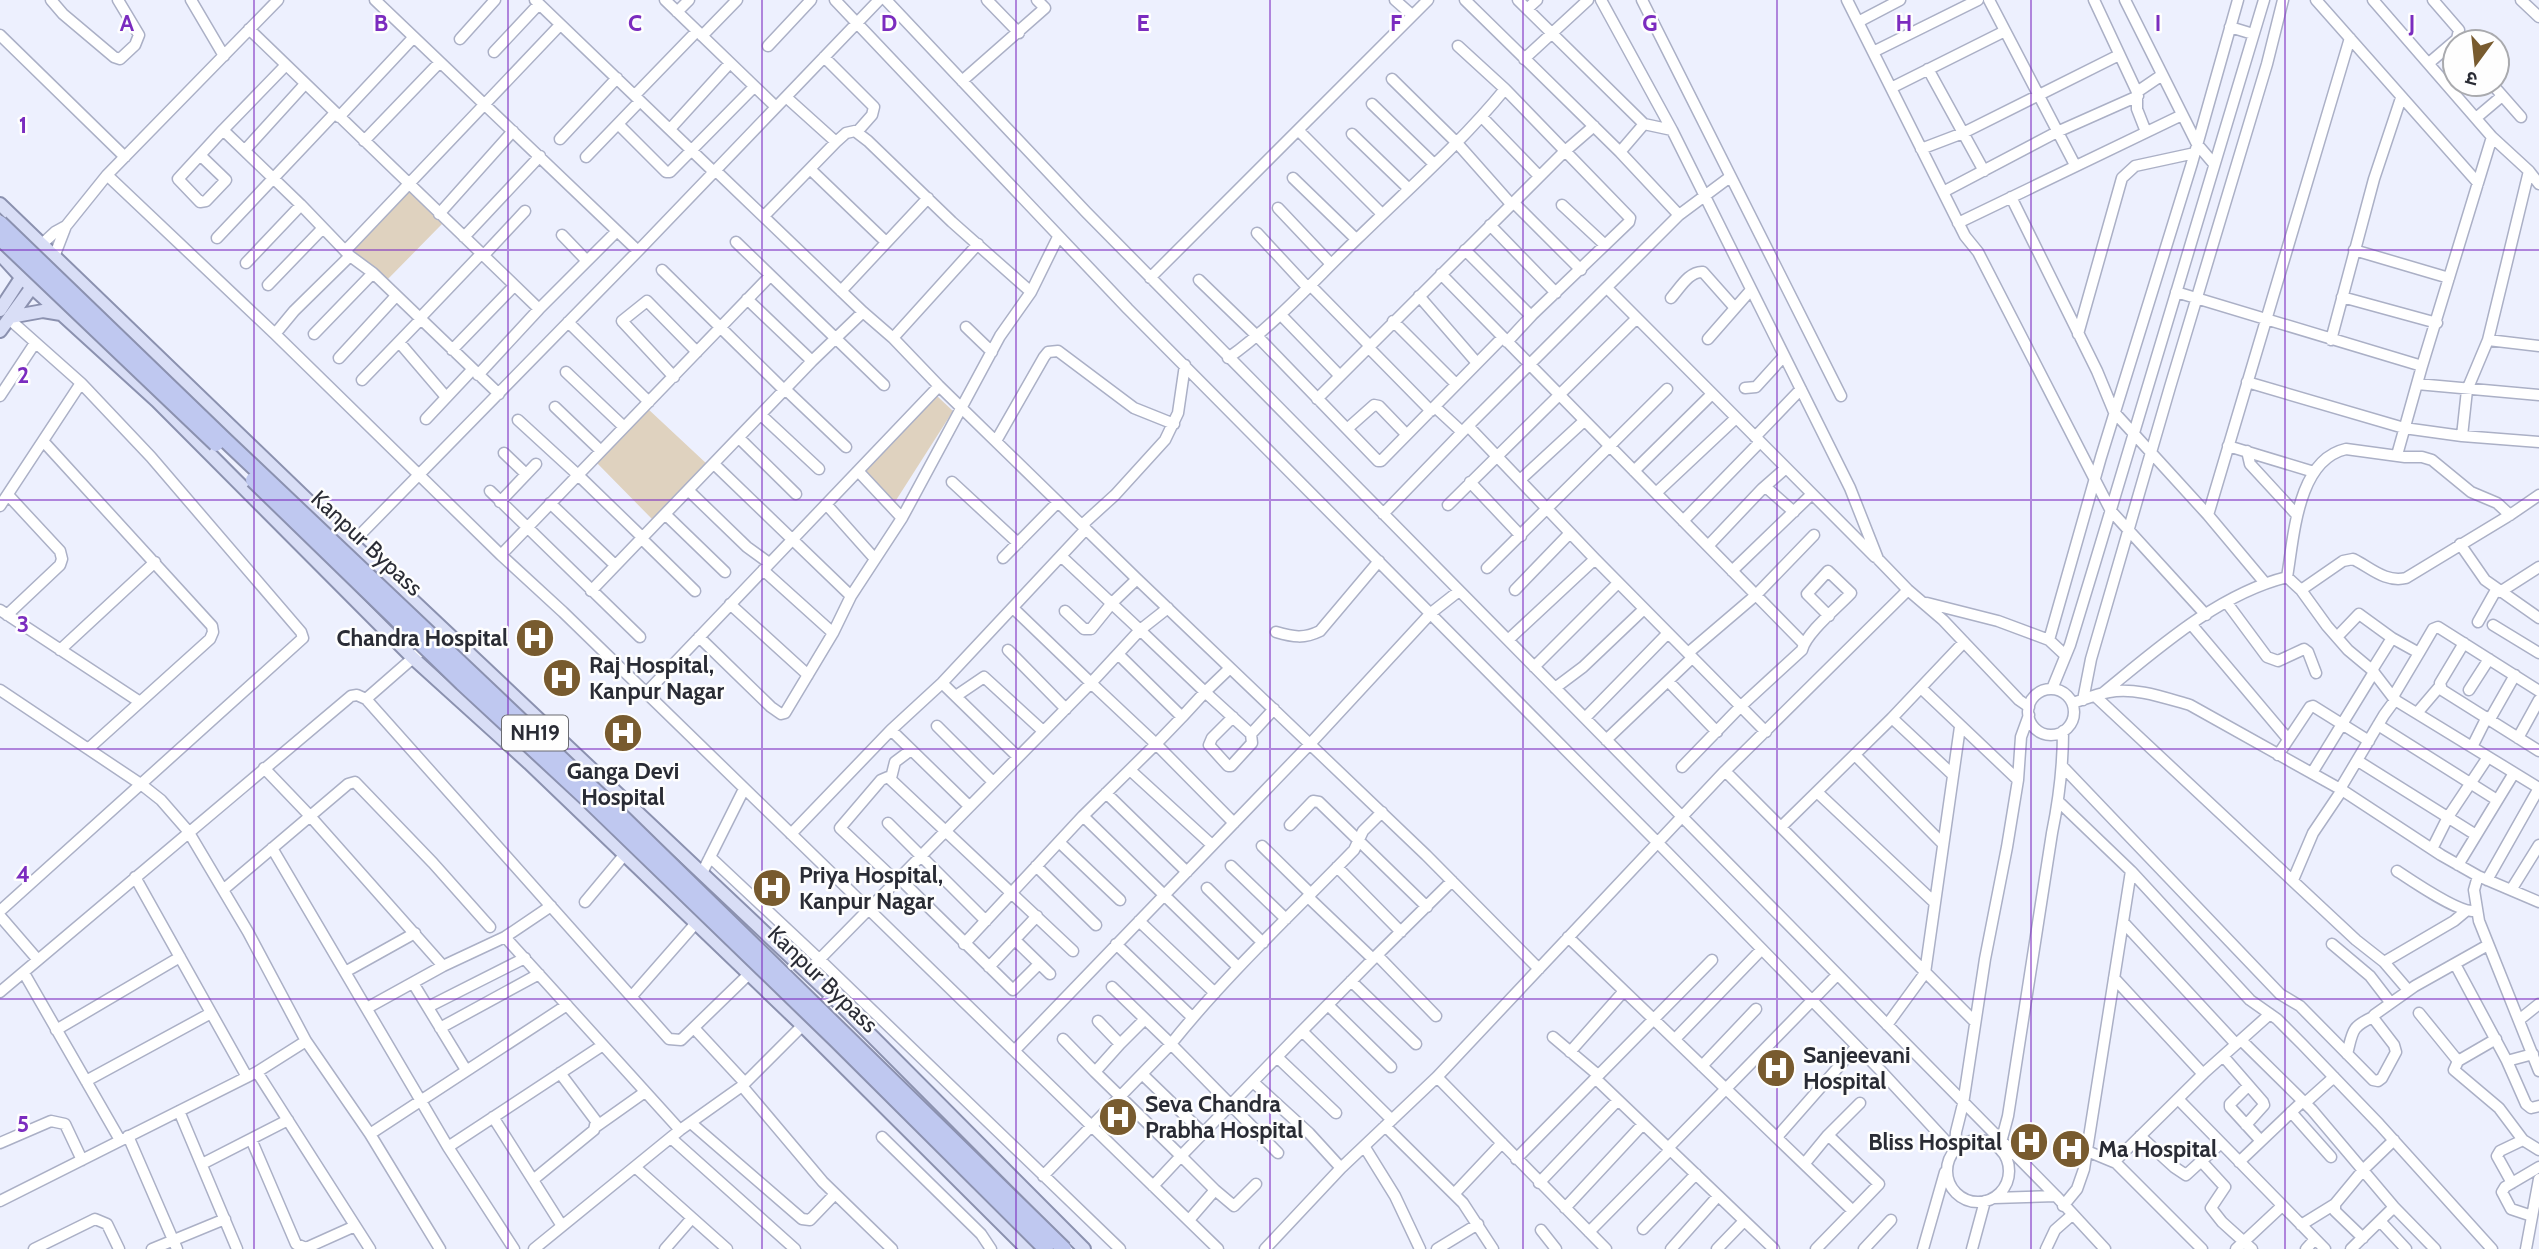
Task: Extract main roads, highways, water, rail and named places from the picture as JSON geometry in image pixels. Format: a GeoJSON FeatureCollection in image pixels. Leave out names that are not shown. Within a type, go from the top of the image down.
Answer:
{"type":"FeatureCollection","features":[{"type":"Feature","properties":{"kind":"highway","name":"Kanpur Bypass"},"geometry":{"type":"LineString","coordinates":[[0,223],[600,795],[1064,1249]]}},
{"type":"Feature","properties":{"kind":"highway","name":"Kanpur Bypass"},"geometry":{"type":"LineString","coordinates":[[0,238],[835,1039],[1046,1249]]}},
{"type":"Feature","properties":{"kind":"main road"},"geometry":{"type":"LineString","coordinates":[[0,204],[352,543],[832,996],[1084,1249]]}},
{"type":"Feature","properties":{"kind":"main road"},"geometry":{"type":"LineString","coordinates":[[27,282],[41,245]]}},
{"type":"Feature","properties":{"kind":"main road"},"geometry":{"type":"LineString","coordinates":[[2,257],[157,401],[413,658],[625,854],[802,1025],[1027,1249]]}},
{"type":"Feature","properties":{"kind":"main road"},"geometry":{"type":"LineString","coordinates":[[0,331],[6,312],[8,283],[2,257]]}},
{"type":"Feature","properties":{"kind":"main road"},"geometry":{"type":"LineString","coordinates":[[6,312],[27,282],[54,257]]}},
{"type":"Feature","properties":{"kind":"main road"},"geometry":{"type":"LineString","coordinates":[[6,312],[43,311],[61,314]]}},
{"type":"Feature","properties":{"kind":"place","name":"Chandra Hospital"},"geometry":{"type":"Point","coordinates":[535,638]}},
{"type":"Feature","properties":{"kind":"place","name":"Raj Hospital, Kanpur Nagar"},"geometry":{"type":"Point","coordinates":[562,678]}},
{"type":"Feature","properties":{"kind":"place","name":"Ganga Devi Hospital"},"geometry":{"type":"Point","coordinates":[623,733]}},
{"type":"Feature","properties":{"kind":"place","name":"Priya Hospital, Kanpur Nagar"},"geometry":{"type":"Point","coordinates":[772,888]}},
{"type":"Feature","properties":{"kind":"place","name":"Sanjeevani Hospital"},"geometry":{"type":"Point","coordinates":[1776,1068]}},
{"type":"Feature","properties":{"kind":"place","name":"Seva Chandra Prabha Hospital"},"geometry":{"type":"Point","coordinates":[1118,1117]}},
{"type":"Feature","properties":{"kind":"place","name":"Bliss Hospital"},"geometry":{"type":"Point","coordinates":[2029,1142]}},
{"type":"Feature","properties":{"kind":"place","name":"Ma Hospital"},"geometry":{"type":"Point","coordinates":[2071,1149]}}]}
